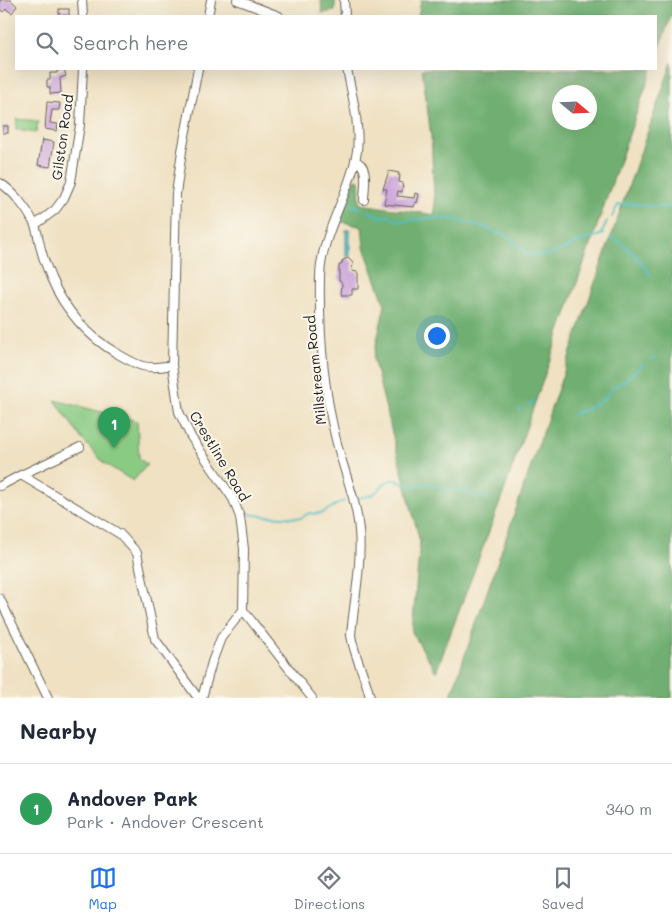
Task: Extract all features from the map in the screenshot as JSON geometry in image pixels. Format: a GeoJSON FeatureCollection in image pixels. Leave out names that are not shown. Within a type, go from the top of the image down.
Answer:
{"type":"FeatureCollection","features":[{"type":"Feature","properties":{"kind":"street"},"geometry":{"type":"LineString","coordinates":[[82,0],[83,15]]}},
{"type":"Feature","properties":{"kind":"street"},"geometry":{"type":"LineString","coordinates":[[208,15],[211,0]]}},
{"type":"Feature","properties":{"kind":"street"},"geometry":{"type":"LineString","coordinates":[[237,0],[276,15]]}},
{"type":"Feature","properties":{"kind":"street"},"geometry":{"type":"LineString","coordinates":[[344,0],[345,15]]}},
{"type":"Feature","properties":{"kind":"street","name":"Gilston Road"},"geometry":{"type":"LineString","coordinates":[[35,225],[55,210],[64,198],[71,182],[80,125],[83,70]]}},
{"type":"Feature","properties":{"kind":"street","name":"Crestline Road"},"geometry":{"type":"LineString","coordinates":[[198,70],[182,151],[176,194],[172,365],[179,412],[191,437],[233,499],[240,517],[244,549],[243,610]]}},
{"type":"Feature","properties":{"kind":"street","name":"Millstream Road"},"geometry":{"type":"LineString","coordinates":[[347,70],[357,129],[355,161],[324,252],[320,276],[320,302],[328,402],[334,432],[353,498],[359,529],[351,636],[370,698]]}},
{"type":"Feature","properties":{"kind":"street"},"geometry":{"type":"LineString","coordinates":[[355,161],[360,163],[364,169],[364,200]]}},
{"type":"Feature","properties":{"kind":"street"},"geometry":{"type":"LineString","coordinates":[[0,183],[12,194],[35,225],[43,256],[52,280],[66,306],[90,333],[108,348],[146,368],[172,365]]}},
{"type":"Feature","properties":{"kind":"street"},"geometry":{"type":"LineString","coordinates":[[0,486],[80,447]]}},
{"type":"Feature","properties":{"kind":"street"},"geometry":{"type":"LineString","coordinates":[[21,475],[120,534],[136,553],[155,639],[198,698]]}},
{"type":"Feature","properties":{"kind":"street"},"geometry":{"type":"LineString","coordinates":[[0,599],[48,698]]}},
{"type":"Feature","properties":{"kind":"street"},"geometry":{"type":"LineString","coordinates":[[202,698],[221,638],[243,610],[312,698]]}},
{"type":"Feature","properties":{"kind":"green space"},"geometry":{"type":"Polygon","coordinates":[[[321,0],[335,0],[335,11],[322,13],[321,0]]]}},
{"type":"Feature","properties":{"kind":"green space"},"geometry":{"type":"Polygon","coordinates":[[[421,0],[672,0],[672,13],[657,56],[657,15],[418,15],[421,0]]]}},
{"type":"Feature","properties":{"kind":"green space"},"geometry":{"type":"Polygon","coordinates":[[[672,62],[672,698],[450,698],[672,62]]]}},
{"type":"Feature","properties":{"kind":"green space"},"geometry":{"type":"Polygon","coordinates":[[[422,70],[652,70],[502,497],[436,672],[412,632],[420,542],[373,358],[385,305],[364,247],[362,227],[339,221],[355,179],[359,180],[360,204],[435,215],[431,136],[422,70]]]}},
{"type":"Feature","properties":{"kind":"green space"},"geometry":{"type":"Polygon","coordinates":[[[17,119],[38,121],[36,133],[16,130],[17,119]]]}},
{"type":"Feature","properties":{"kind":"green space"},"geometry":{"type":"Polygon","coordinates":[[[55,400],[137,421],[139,458],[147,465],[133,481],[104,463],[81,438],[55,400]]]}},
{"type":"Feature","properties":{"kind":"water"},"geometry":{"type":"Polygon","coordinates":[[[346,230],[350,230],[350,256],[346,256],[346,230]]]}},
{"type":"Feature","properties":{"kind":"building"},"geometry":{"type":"Polygon","coordinates":[[[0,0],[11,0],[17,6],[12,13],[6,9],[3,12],[0,9],[0,0]]]}},
{"type":"Feature","properties":{"kind":"building"},"geometry":{"type":"Polygon","coordinates":[[[59,9],[69,9],[69,15],[59,15],[59,9]]]}},
{"type":"Feature","properties":{"kind":"building"},"geometry":{"type":"Polygon","coordinates":[[[64,70],[66,76],[60,78],[61,93],[50,94],[47,80],[50,80],[50,73],[57,73],[57,71],[64,70]]]}},
{"type":"Feature","properties":{"kind":"building"},"geometry":{"type":"Polygon","coordinates":[[[47,102],[60,103],[59,110],[52,110],[50,123],[58,124],[57,131],[45,129],[47,102]]]}},
{"type":"Feature","properties":{"kind":"building"},"geometry":{"type":"Polygon","coordinates":[[[3,126],[8,126],[8,133],[3,133],[3,126]]]}},
{"type":"Feature","properties":{"kind":"building"},"geometry":{"type":"Polygon","coordinates":[[[42,140],[54,142],[50,167],[38,165],[42,140]]]}},
{"type":"Feature","properties":{"kind":"building"},"geometry":{"type":"Polygon","coordinates":[[[389,171],[399,173],[399,182],[403,183],[402,192],[398,191],[397,196],[414,198],[415,193],[419,194],[414,207],[384,204],[387,189],[383,189],[389,171]]]}},
{"type":"Feature","properties":{"kind":"building"},"geometry":{"type":"Polygon","coordinates":[[[348,258],[353,263],[352,271],[358,272],[358,289],[352,289],[352,295],[342,295],[342,284],[339,281],[339,265],[348,258]]]}},
{"type":"Feature","properties":{"kind":"waterway"},"geometry":{"type":"LineString","coordinates":[[351,204],[360,208]]}},
{"type":"Feature","properties":{"kind":"waterway"},"geometry":{"type":"LineString","coordinates":[[612,217],[618,205],[672,206]]}},
{"type":"Feature","properties":{"kind":"waterway"},"geometry":{"type":"LineString","coordinates":[[367,211],[381,217],[388,216],[400,221],[434,218],[457,220],[485,227],[494,232],[505,234],[530,254],[550,255],[584,240],[604,234]]}},
{"type":"Feature","properties":{"kind":"waterway"},"geometry":{"type":"LineString","coordinates":[[601,234],[607,221]]}},
{"type":"Feature","properties":{"kind":"waterway"},"geometry":{"type":"LineString","coordinates":[[610,237],[628,248],[651,276]]}},
{"type":"Feature","properties":{"kind":"waterway"},"geometry":{"type":"LineString","coordinates":[[650,360],[655,357]]}},
{"type":"Feature","properties":{"kind":"waterway"},"geometry":{"type":"LineString","coordinates":[[574,414],[588,409],[606,397],[612,388],[624,381],[643,364]]}},
{"type":"Feature","properties":{"kind":"waterway"},"geometry":{"type":"LineString","coordinates":[[529,404],[534,401]]}},
{"type":"Feature","properties":{"kind":"waterway"},"geometry":{"type":"LineString","coordinates":[[358,497],[371,495],[388,481],[397,480],[406,485],[431,484],[448,489],[466,490],[475,498],[485,497],[489,499]]}},
{"type":"Feature","properties":{"kind":"waterway"},"geometry":{"type":"LineString","coordinates":[[249,514],[301,518],[309,513],[324,512],[344,501]]}},
{"type":"Feature","properties":{"kind":"place","name":"Andover Park"},"geometry":{"type":"Point","coordinates":[114,448]}}]}
